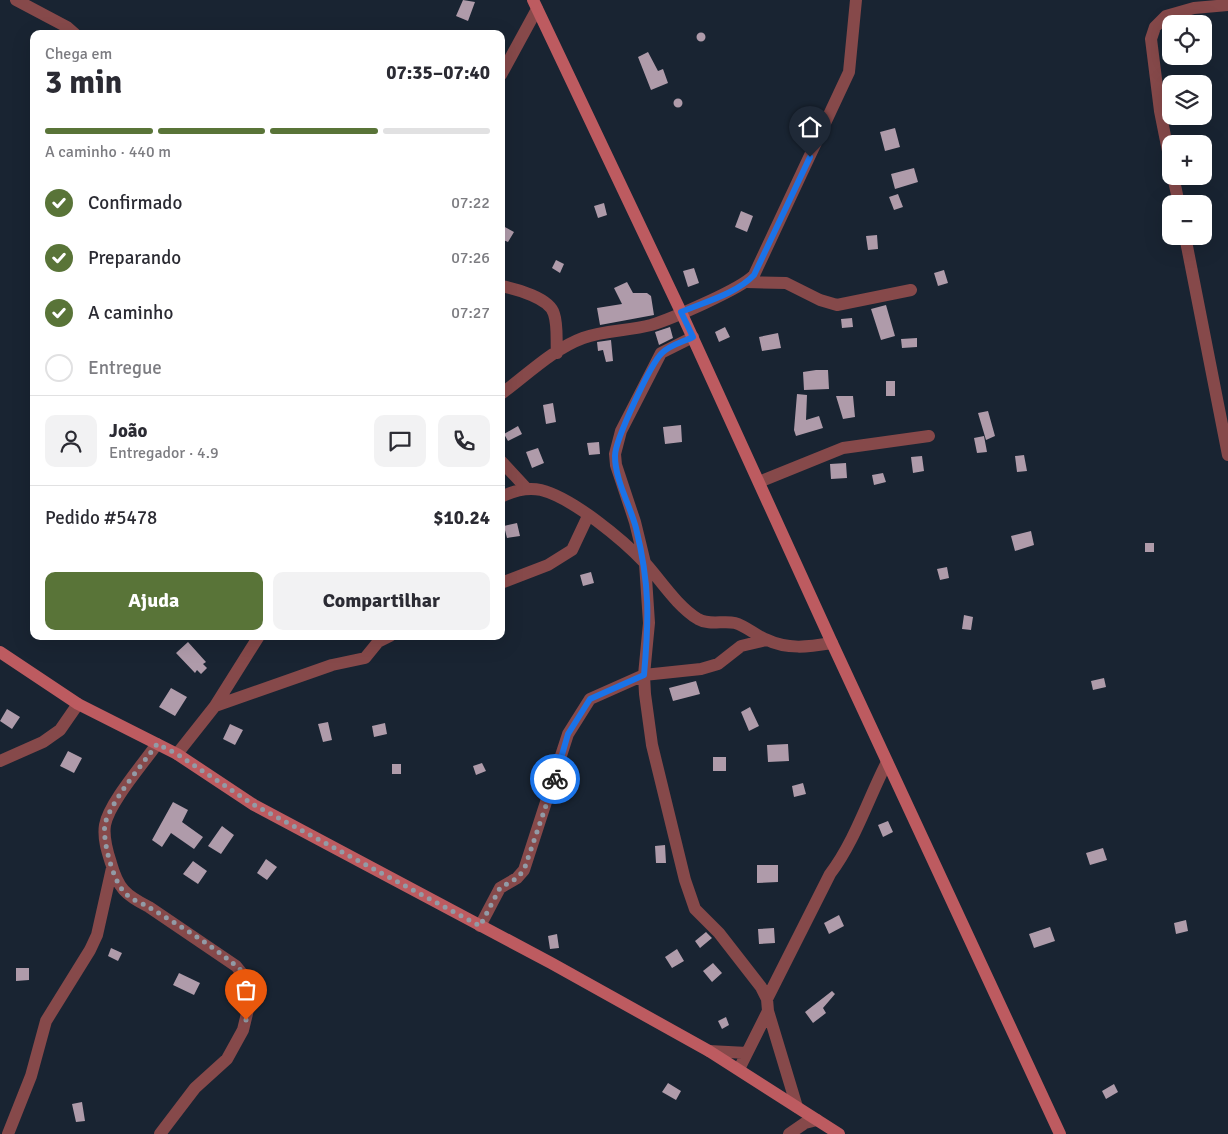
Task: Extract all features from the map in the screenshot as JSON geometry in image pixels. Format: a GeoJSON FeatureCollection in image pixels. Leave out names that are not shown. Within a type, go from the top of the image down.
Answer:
{"type":"FeatureCollection","features":[{"type":"Feature","properties":{"kind":"street"},"geometry":{"type":"LineString","coordinates":[[16,0],[70,30]]}},
{"type":"Feature","properties":{"kind":"street"},"geometry":{"type":"LineString","coordinates":[[747,282],[758,268],[850,72],[856,0]]}},
{"type":"Feature","properties":{"kind":"street"},"geometry":{"type":"LineString","coordinates":[[505,67],[535,5]]}},
{"type":"Feature","properties":{"kind":"street"},"geometry":{"type":"LineString","coordinates":[[535,5],[693,337],[832,643],[1060,1134]]}},
{"type":"Feature","properties":{"kind":"street"},"geometry":{"type":"LineString","coordinates":[[1165,135],[1151,39],[1155,27],[1166,16],[1194,8],[1228,5]]}},
{"type":"Feature","properties":{"kind":"street"},"geometry":{"type":"LineString","coordinates":[[1187,245],[1228,455]]}},
{"type":"Feature","properties":{"kind":"street"},"geometry":{"type":"LineString","coordinates":[[505,391],[567,344],[585,337],[651,324],[747,282],[786,283],[820,300],[837,305],[910,290]]}},
{"type":"Feature","properties":{"kind":"street"},"geometry":{"type":"LineString","coordinates":[[505,287],[519,289],[551,307],[554,313],[557,353]]}},
{"type":"Feature","properties":{"kind":"street"},"geometry":{"type":"LineString","coordinates":[[693,337],[661,353],[621,431],[615,454],[616,466],[635,522],[645,563],[649,623],[644,675],[652,745],[685,880],[695,908],[719,933],[761,987],[797,1108]]}},
{"type":"Feature","properties":{"kind":"street"},"geometry":{"type":"LineString","coordinates":[[759,482],[843,448],[929,436]]}},
{"type":"Feature","properties":{"kind":"street"},"geometry":{"type":"LineString","coordinates":[[505,465],[527,488]]}},
{"type":"Feature","properties":{"kind":"street"},"geometry":{"type":"LineString","coordinates":[[505,496],[527,488],[541,490],[555,495],[588,516],[609,530],[645,563],[684,608],[699,620],[708,623],[735,623],[766,640],[800,648],[832,643]]}},
{"type":"Feature","properties":{"kind":"street"},"geometry":{"type":"LineString","coordinates":[[505,581],[548,565],[572,550],[588,516]]}},
{"type":"Feature","properties":{"kind":"street"},"geometry":{"type":"LineString","coordinates":[[177,754],[215,706],[256,640]]}},
{"type":"Feature","properties":{"kind":"street"},"geometry":{"type":"LineString","coordinates":[[215,706],[324,668],[365,658],[378,642],[382,640]]}},
{"type":"Feature","properties":{"kind":"street"},"geometry":{"type":"LineString","coordinates":[[480,926],[500,888],[517,878],[524,870],[568,734],[575,720],[590,699],[644,675],[701,669],[725,660],[741,646],[766,640]]}},
{"type":"Feature","properties":{"kind":"street"},"geometry":{"type":"LineString","coordinates":[[0,652],[78,704],[177,754],[254,805],[709,1051],[839,1134]]}},
{"type":"Feature","properties":{"kind":"street"},"geometry":{"type":"LineString","coordinates":[[0,762],[43,742],[60,730],[78,704]]}},
{"type":"Feature","properties":{"kind":"street"},"geometry":{"type":"LineString","coordinates":[[157,744],[114,804],[105,824],[104,839],[116,879],[124,892],[236,966],[250,983],[251,998],[243,1030],[227,1059],[195,1088],[160,1134]]}},
{"type":"Feature","properties":{"kind":"street"},"geometry":{"type":"LineString","coordinates":[[739,1069],[767,1005],[830,874],[858,826],[887,762]]}},
{"type":"Feature","properties":{"kind":"street"},"geometry":{"type":"LineString","coordinates":[[8,1134],[31,1076],[46,1021],[90,950],[97,935],[112,868]]}},
{"type":"Feature","properties":{"kind":"street"},"geometry":{"type":"LineString","coordinates":[[709,1051],[747,1053]]}},
{"type":"Feature","properties":{"kind":"street"},"geometry":{"type":"LineString","coordinates":[[789,1134],[805,1123],[817,1120]]}},
{"type":"Feature","properties":{"kind":"building"},"geometry":{"type":"Polygon","coordinates":[[[463,0],[475,2],[468,21],[456,16],[463,0]]]}},
{"type":"Feature","properties":{"kind":"building"},"geometry":{"type":"Polygon","coordinates":[[[701,32],[706,37],[701,42],[696,37],[701,32]]]}},
{"type":"Feature","properties":{"kind":"building"},"geometry":{"type":"Polygon","coordinates":[[[648,52],[658,71],[663,69],[668,83],[651,90],[638,57],[648,52]]]}},
{"type":"Feature","properties":{"kind":"building"},"geometry":{"type":"Polygon","coordinates":[[[678,98],[683,103],[678,108],[673,103],[678,98]]]}},
{"type":"Feature","properties":{"kind":"building"},"geometry":{"type":"Polygon","coordinates":[[[895,128],[900,147],[885,151],[880,132],[895,128]]]}},
{"type":"Feature","properties":{"kind":"building"},"geometry":{"type":"Polygon","coordinates":[[[914,168],[918,182],[895,189],[891,174],[914,168]]]}},
{"type":"Feature","properties":{"kind":"building"},"geometry":{"type":"Polygon","coordinates":[[[898,194],[903,207],[894,210],[889,197],[898,194]]]}},
{"type":"Feature","properties":{"kind":"building"},"geometry":{"type":"Polygon","coordinates":[[[604,203],[607,215],[598,218],[594,206],[604,203]]]}},
{"type":"Feature","properties":{"kind":"building"},"geometry":{"type":"Polygon","coordinates":[[[741,211],[753,216],[747,232],[735,227],[741,211]]]}},
{"type":"Feature","properties":{"kind":"building"},"geometry":{"type":"Polygon","coordinates":[[[505,227],[514,232],[508,242],[505,241],[505,227]]]}},
{"type":"Feature","properties":{"kind":"building"},"geometry":{"type":"Polygon","coordinates":[[[877,235],[878,249],[868,250],[866,236],[877,235]]]}},
{"type":"Feature","properties":{"kind":"building"},"geometry":{"type":"Polygon","coordinates":[[[556,260],[564,264],[560,273],[552,268],[556,260]]]}},
{"type":"Feature","properties":{"kind":"building"},"geometry":{"type":"Polygon","coordinates":[[[694,268],[699,283],[688,287],[683,271],[694,268]]]}},
{"type":"Feature","properties":{"kind":"building"},"geometry":{"type":"Polygon","coordinates":[[[944,270],[948,283],[938,286],[934,273],[944,270]]]}},
{"type":"Feature","properties":{"kind":"building"},"geometry":{"type":"Polygon","coordinates":[[[627,282],[633,293],[647,293],[651,296],[654,315],[600,325],[597,308],[622,304],[614,288],[627,282]]]}},
{"type":"Feature","properties":{"kind":"building"},"geometry":{"type":"Polygon","coordinates":[[[886,305],[895,336],[881,340],[871,309],[886,305]]]}},
{"type":"Feature","properties":{"kind":"building"},"geometry":{"type":"Polygon","coordinates":[[[852,318],[853,327],[842,328],[841,319],[852,318]]]}},
{"type":"Feature","properties":{"kind":"building"},"geometry":{"type":"Polygon","coordinates":[[[670,327],[673,338],[659,345],[655,332],[670,327]]]}},
{"type":"Feature","properties":{"kind":"building"},"geometry":{"type":"Polygon","coordinates":[[[725,327],[730,337],[719,342],[715,332],[725,327]]]}},
{"type":"Feature","properties":{"kind":"building"},"geometry":{"type":"Polygon","coordinates":[[[778,333],[781,348],[762,351],[759,337],[778,333]]]}},
{"type":"Feature","properties":{"kind":"building"},"geometry":{"type":"Polygon","coordinates":[[[917,338],[917,347],[902,348],[901,339],[917,338]]]}},
{"type":"Feature","properties":{"kind":"building"},"geometry":{"type":"Polygon","coordinates":[[[611,340],[613,361],[606,362],[603,350],[598,351],[597,342],[611,340]]]}},
{"type":"Feature","properties":{"kind":"building"},"geometry":{"type":"Polygon","coordinates":[[[828,370],[829,389],[804,390],[803,372],[828,370]]]}},
{"type":"Feature","properties":{"kind":"building"},"geometry":{"type":"Polygon","coordinates":[[[886,381],[895,381],[895,396],[886,396],[886,381]]]}},
{"type":"Feature","properties":{"kind":"building"},"geometry":{"type":"Polygon","coordinates":[[[797,394],[807,395],[806,420],[819,416],[823,428],[796,436],[794,430],[797,394]]]}},
{"type":"Feature","properties":{"kind":"building"},"geometry":{"type":"Polygon","coordinates":[[[836,396],[853,396],[855,417],[843,419],[836,396]]]}},
{"type":"Feature","properties":{"kind":"building"},"geometry":{"type":"Polygon","coordinates":[[[553,403],[556,422],[546,424],[543,405],[553,403]]]}},
{"type":"Feature","properties":{"kind":"building"},"geometry":{"type":"Polygon","coordinates":[[[988,411],[995,436],[986,440],[978,413],[988,411]]]}},
{"type":"Feature","properties":{"kind":"building"},"geometry":{"type":"Polygon","coordinates":[[[681,425],[682,442],[665,444],[663,427],[681,425]]]}},
{"type":"Feature","properties":{"kind":"building"},"geometry":{"type":"Polygon","coordinates":[[[518,426],[522,434],[508,441],[505,433],[518,426]]]}},
{"type":"Feature","properties":{"kind":"building"},"geometry":{"type":"Polygon","coordinates":[[[984,436],[987,452],[977,453],[974,438],[984,436]]]}},
{"type":"Feature","properties":{"kind":"building"},"geometry":{"type":"Polygon","coordinates":[[[599,442],[600,454],[589,455],[587,443],[599,442]]]}},
{"type":"Feature","properties":{"kind":"building"},"geometry":{"type":"Polygon","coordinates":[[[538,448],[544,463],[532,468],[526,452],[538,448]]]}},
{"type":"Feature","properties":{"kind":"building"},"geometry":{"type":"Polygon","coordinates":[[[1024,455],[1027,471],[1017,472],[1015,456],[1024,455]]]}},
{"type":"Feature","properties":{"kind":"building"},"geometry":{"type":"Polygon","coordinates":[[[922,456],[924,471],[913,473],[911,457],[922,456]]]}},
{"type":"Feature","properties":{"kind":"building"},"geometry":{"type":"Polygon","coordinates":[[[846,463],[847,478],[831,479],[830,464],[846,463]]]}},
{"type":"Feature","properties":{"kind":"building"},"geometry":{"type":"Polygon","coordinates":[[[883,473],[886,482],[874,485],[872,475],[883,473]]]}},
{"type":"Feature","properties":{"kind":"building"},"geometry":{"type":"Polygon","coordinates":[[[517,523],[520,536],[507,538],[505,526],[517,523]]]}},
{"type":"Feature","properties":{"kind":"building"},"geometry":{"type":"Polygon","coordinates":[[[1031,531],[1034,545],[1015,551],[1011,536],[1031,531]]]}},
{"type":"Feature","properties":{"kind":"building"},"geometry":{"type":"Polygon","coordinates":[[[1145,543],[1154,543],[1154,552],[1145,552],[1145,543]]]}},
{"type":"Feature","properties":{"kind":"building"},"geometry":{"type":"Polygon","coordinates":[[[947,567],[949,578],[940,580],[937,569],[947,567]]]}},
{"type":"Feature","properties":{"kind":"building"},"geometry":{"type":"Polygon","coordinates":[[[591,572],[594,583],[583,586],[580,575],[591,572]]]}},
{"type":"Feature","properties":{"kind":"building"},"geometry":{"type":"Polygon","coordinates":[[[964,615],[973,617],[971,630],[962,629],[964,615]]]}},
{"type":"Feature","properties":{"kind":"building"},"geometry":{"type":"Polygon","coordinates":[[[188,642],[206,662],[203,664],[207,668],[201,674],[197,670],[195,673],[176,653],[188,642]]]}},
{"type":"Feature","properties":{"kind":"building"},"geometry":{"type":"Polygon","coordinates":[[[1104,678],[1106,687],[1093,690],[1091,681],[1104,678]]]}},
{"type":"Feature","properties":{"kind":"building"},"geometry":{"type":"Polygon","coordinates":[[[696,681],[700,694],[673,701],[669,688],[696,681]]]}},
{"type":"Feature","properties":{"kind":"building"},"geometry":{"type":"Polygon","coordinates":[[[171,688],[187,697],[175,716],[159,707],[171,688]]]}},
{"type":"Feature","properties":{"kind":"building"},"geometry":{"type":"Polygon","coordinates":[[[750,707],[759,726],[749,731],[741,712],[750,707]]]}},
{"type":"Feature","properties":{"kind":"building"},"geometry":{"type":"Polygon","coordinates":[[[7,709],[20,717],[12,729],[0,721],[7,709]]]}},
{"type":"Feature","properties":{"kind":"building"},"geometry":{"type":"Polygon","coordinates":[[[328,722],[332,740],[323,742],[318,724],[328,722]]]}},
{"type":"Feature","properties":{"kind":"building"},"geometry":{"type":"Polygon","coordinates":[[[385,723],[387,734],[374,737],[372,726],[385,723]]]}},
{"type":"Feature","properties":{"kind":"building"},"geometry":{"type":"Polygon","coordinates":[[[230,724],[243,730],[235,745],[223,739],[230,724]]]}},
{"type":"Feature","properties":{"kind":"building"},"geometry":{"type":"Polygon","coordinates":[[[788,744],[789,761],[768,762],[767,745],[788,744]]]}},
{"type":"Feature","properties":{"kind":"building"},"geometry":{"type":"Polygon","coordinates":[[[68,751],[82,758],[74,773],[60,766],[68,751]]]}},
{"type":"Feature","properties":{"kind":"building"},"geometry":{"type":"Polygon","coordinates":[[[713,757],[726,757],[726,771],[713,771],[713,757]]]}},
{"type":"Feature","properties":{"kind":"building"},"geometry":{"type":"Polygon","coordinates":[[[482,763],[486,771],[476,775],[473,766],[482,763]]]}},
{"type":"Feature","properties":{"kind":"building"},"geometry":{"type":"Polygon","coordinates":[[[392,764],[401,764],[401,774],[392,774],[392,764]]]}},
{"type":"Feature","properties":{"kind":"building"},"geometry":{"type":"Polygon","coordinates":[[[803,783],[806,794],[794,797],[792,786],[803,783]]]}},
{"type":"Feature","properties":{"kind":"building"},"geometry":{"type":"Polygon","coordinates":[[[173,802],[188,810],[182,822],[203,837],[194,849],[171,833],[162,847],[152,840],[173,802]]]}},
{"type":"Feature","properties":{"kind":"building"},"geometry":{"type":"Polygon","coordinates":[[[888,821],[893,832],[883,837],[878,825],[888,821]]]}},
{"type":"Feature","properties":{"kind":"building"},"geometry":{"type":"Polygon","coordinates":[[[222,826],[234,835],[221,854],[208,846],[222,826]]]}},
{"type":"Feature","properties":{"kind":"building"},"geometry":{"type":"Polygon","coordinates":[[[665,845],[666,863],[656,863],[655,846],[665,845]]]}},
{"type":"Feature","properties":{"kind":"building"},"geometry":{"type":"Polygon","coordinates":[[[1103,848],[1107,860],[1090,865],[1086,853],[1103,848]]]}},
{"type":"Feature","properties":{"kind":"building"},"geometry":{"type":"Polygon","coordinates":[[[266,859],[277,867],[267,880],[257,873],[266,859]]]}},
{"type":"Feature","properties":{"kind":"building"},"geometry":{"type":"Polygon","coordinates":[[[193,861],[207,871],[198,884],[183,874],[193,861]]]}},
{"type":"Feature","properties":{"kind":"building"},"geometry":{"type":"Polygon","coordinates":[[[757,865],[778,865],[778,882],[757,883],[757,865]]]}},
{"type":"Feature","properties":{"kind":"building"},"geometry":{"type":"Polygon","coordinates":[[[839,915],[844,926],[829,934],[824,923],[839,915]]]}},
{"type":"Feature","properties":{"kind":"building"},"geometry":{"type":"Polygon","coordinates":[[[1186,920],[1188,931],[1176,934],[1174,923],[1186,920]]]}},
{"type":"Feature","properties":{"kind":"building"},"geometry":{"type":"Polygon","coordinates":[[[1050,927],[1055,941],[1034,948],[1029,934],[1050,927]]]}},
{"type":"Feature","properties":{"kind":"building"},"geometry":{"type":"Polygon","coordinates":[[[774,928],[775,943],[759,944],[758,929],[774,928]]]}},
{"type":"Feature","properties":{"kind":"building"},"geometry":{"type":"Polygon","coordinates":[[[706,932],[712,938],[700,948],[695,941],[706,932]]]}},
{"type":"Feature","properties":{"kind":"building"},"geometry":{"type":"Polygon","coordinates":[[[557,934],[559,948],[550,949],[548,936],[557,934]]]}},
{"type":"Feature","properties":{"kind":"building"},"geometry":{"type":"Polygon","coordinates":[[[111,948],[122,953],[118,961],[108,956],[111,948]]]}},
{"type":"Feature","properties":{"kind":"building"},"geometry":{"type":"Polygon","coordinates":[[[677,949],[684,961],[672,968],[665,957],[677,949]]]}},
{"type":"Feature","properties":{"kind":"building"},"geometry":{"type":"Polygon","coordinates":[[[713,963],[722,973],[712,982],[703,971],[713,963]]]}},
{"type":"Feature","properties":{"kind":"building"},"geometry":{"type":"Polygon","coordinates":[[[16,968],[29,968],[29,980],[16,981],[16,968]]]}},
{"type":"Feature","properties":{"kind":"building"},"geometry":{"type":"Polygon","coordinates":[[[179,973],[200,983],[194,995],[173,985],[179,973]]]}},
{"type":"Feature","properties":{"kind":"building"},"geometry":{"type":"Polygon","coordinates":[[[832,991],[835,994],[823,1008],[826,1013],[813,1023],[805,1012],[832,991]]]}},
{"type":"Feature","properties":{"kind":"building"},"geometry":{"type":"Polygon","coordinates":[[[726,1017],[729,1025],[722,1029],[718,1021],[726,1017]]]}},
{"type":"Feature","properties":{"kind":"building"},"geometry":{"type":"Polygon","coordinates":[[[668,1083],[681,1091],[676,1100],[662,1092],[668,1083]]]}},
{"type":"Feature","properties":{"kind":"building"},"geometry":{"type":"Polygon","coordinates":[[[1114,1084],[1118,1092],[1106,1099],[1102,1091],[1114,1084]]]}},
{"type":"Feature","properties":{"kind":"building"},"geometry":{"type":"Polygon","coordinates":[[[82,1102],[85,1121],[76,1122],[72,1104],[82,1102]]]}},
{"type":"Feature","properties":{"kind":"way so far"},"geometry":{"type":"LineString","coordinates":[[246,1020],[251,998],[250,983],[244,973],[187,932],[124,892],[116,879],[104,839],[105,824],[114,804],[157,744],[177,754],[254,805],[480,926],[493,902],[495,894],[500,888],[521,875],[524,870],[555,779]]}},
{"type":"Feature","properties":{"kind":"route"},"geometry":{"type":"LineString","coordinates":[[555,779],[568,734],[575,720],[590,699],[644,675],[649,623],[648,592],[645,563],[635,522],[616,466],[615,454],[621,431],[661,353],[693,337],[681,312],[730,291],[747,282],[754,275],[810,157]]}}]}
